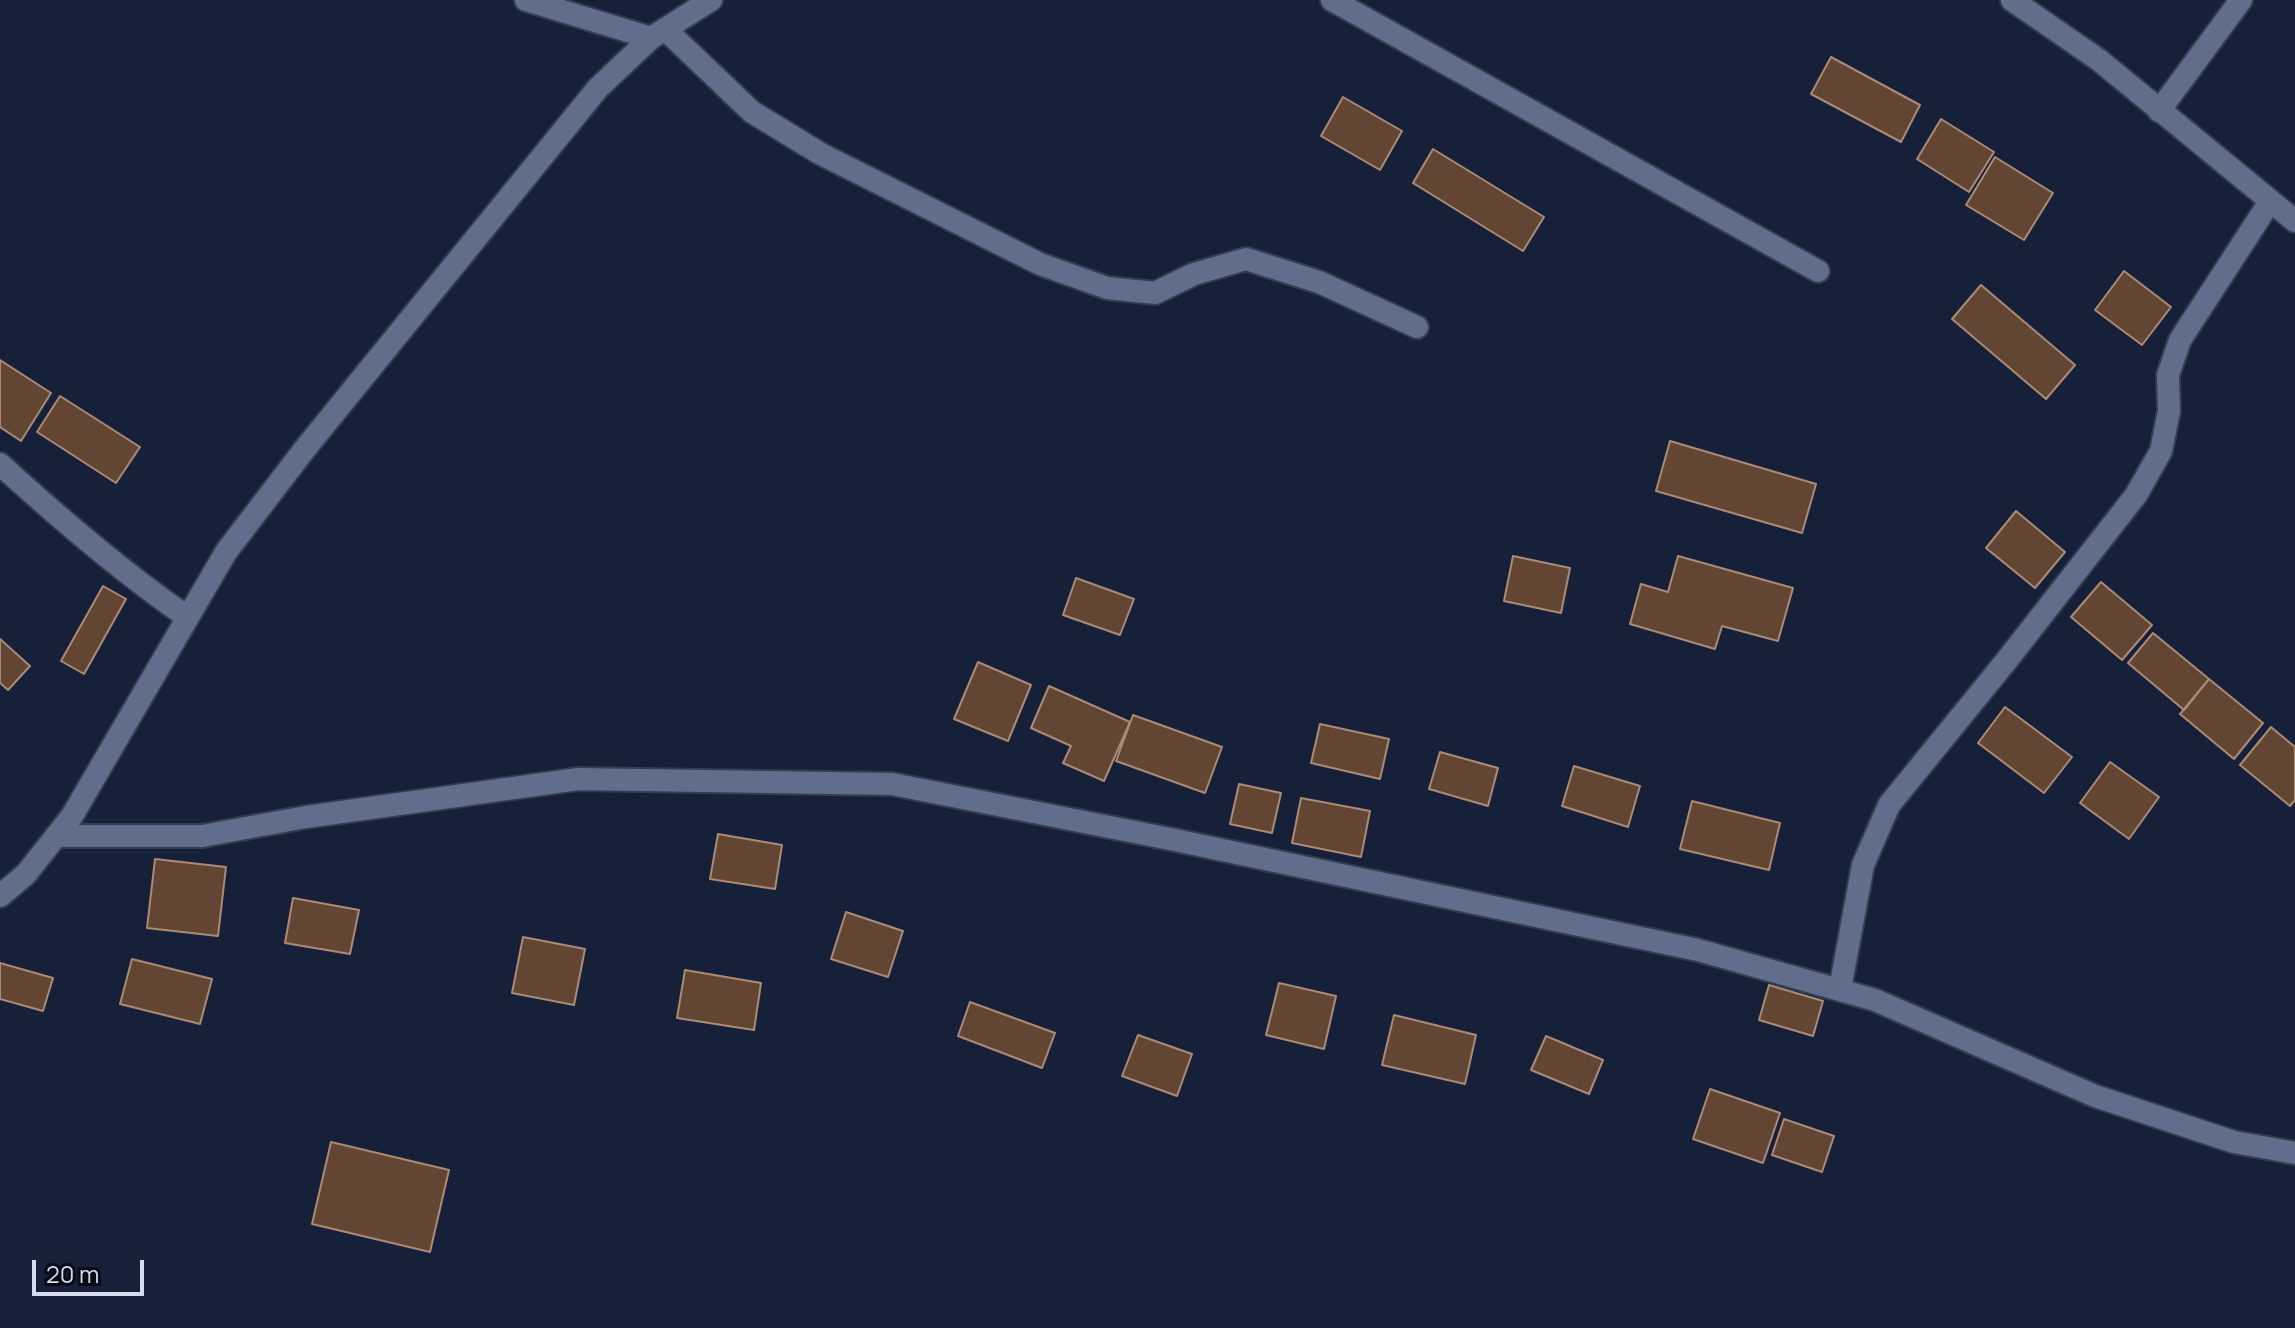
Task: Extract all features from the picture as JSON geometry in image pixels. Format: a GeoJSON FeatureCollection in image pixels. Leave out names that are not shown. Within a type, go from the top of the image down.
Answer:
{"type":"FeatureCollection","features":[{"type":"Feature","properties":{"kind":"street"},"geometry":{"type":"LineString","coordinates":[[526,0],[658,33],[752,112],[834,161],[1040,264],[1107,288],[1155,293],[1194,274],[1246,259],[1319,282],[1417,327]]}},
{"type":"Feature","properties":{"kind":"street"},"geometry":{"type":"LineString","coordinates":[[0,896],[26,874],[72,816],[226,552],[304,450],[598,88],[658,33],[711,0]]}},
{"type":"Feature","properties":{"kind":"street"},"geometry":{"type":"LineString","coordinates":[[1332,0],[1818,271]]}},
{"type":"Feature","properties":{"kind":"street"},"geometry":{"type":"LineString","coordinates":[[2012,0],[2099,60],[2269,203],[2295,221]]}},
{"type":"Feature","properties":{"kind":"street"},"geometry":{"type":"LineString","coordinates":[[2159,111],[2241,0]]}},
{"type":"Feature","properties":{"kind":"street"},"geometry":{"type":"LineString","coordinates":[[1840,989],[1863,865],[1889,805],[2136,495],[2161,451],[2169,411],[2168,375],[2180,340],[2269,203]]}},
{"type":"Feature","properties":{"kind":"street"},"geometry":{"type":"LineString","coordinates":[[0,464],[125,574],[187,617]]}},
{"type":"Feature","properties":{"kind":"street"},"geometry":{"type":"LineString","coordinates":[[56,836],[202,836],[306,817],[578,779],[892,784],[1698,950],[1875,1000],[2095,1096],[2234,1142],[2295,1153]]}},
{"type":"Feature","properties":{"kind":"building"},"geometry":{"type":"Polygon","coordinates":[[[1831,57],[1920,105],[1901,142],[1811,94],[1831,57]]]}},
{"type":"Feature","properties":{"kind":"building"},"geometry":{"type":"Polygon","coordinates":[[[1343,97],[1402,131],[1380,170],[1321,136],[1343,97]]]}},
{"type":"Feature","properties":{"kind":"building"},"geometry":{"type":"Polygon","coordinates":[[[1941,119],[1994,152],[1969,192],[1917,159],[1941,119]]]}},
{"type":"Feature","properties":{"kind":"building"},"geometry":{"type":"Polygon","coordinates":[[[1433,149],[1544,217],[1523,251],[1413,183],[1433,149]]]}},
{"type":"Feature","properties":{"kind":"building"},"geometry":{"type":"Polygon","coordinates":[[[1995,157],[2053,193],[2024,240],[1966,205],[1995,157]]]}},
{"type":"Feature","properties":{"kind":"building"},"geometry":{"type":"Polygon","coordinates":[[[2124,271],[2171,307],[2142,345],[2095,310],[2124,271]]]}},
{"type":"Feature","properties":{"kind":"building"},"geometry":{"type":"Polygon","coordinates":[[[1981,285],[2075,365],[2046,399],[1952,319],[1981,285]]]}},
{"type":"Feature","properties":{"kind":"building"},"geometry":{"type":"Polygon","coordinates":[[[0,360],[51,393],[21,441],[0,427],[0,360]]]}},
{"type":"Feature","properties":{"kind":"building"},"geometry":{"type":"Polygon","coordinates":[[[60,396],[140,447],[116,483],[37,432],[60,396]]]}},
{"type":"Feature","properties":{"kind":"building"},"geometry":{"type":"Polygon","coordinates":[[[1670,441],[1816,484],[1802,533],[1656,491],[1670,441]]]}},
{"type":"Feature","properties":{"kind":"building"},"geometry":{"type":"Polygon","coordinates":[[[2016,511],[2065,552],[2035,588],[1986,548],[2016,511]]]}},
{"type":"Feature","properties":{"kind":"building"},"geometry":{"type":"Polygon","coordinates":[[[1513,556],[1570,568],[1561,613],[1504,601],[1513,556]]]}},
{"type":"Feature","properties":{"kind":"building"},"geometry":{"type":"Polygon","coordinates":[[[1678,556],[1793,588],[1778,641],[1722,626],[1715,649],[1630,624],[1641,584],[1668,592],[1678,556]]]}},
{"type":"Feature","properties":{"kind":"building"},"geometry":{"type":"Polygon","coordinates":[[[1076,578],[1134,599],[1120,635],[1063,615],[1076,578]]]}},
{"type":"Feature","properties":{"kind":"building"},"geometry":{"type":"Polygon","coordinates":[[[2101,582],[2152,625],[2122,660],[2071,617],[2101,582]]]}},
{"type":"Feature","properties":{"kind":"building"},"geometry":{"type":"Polygon","coordinates":[[[103,586],[126,599],[84,674],[61,661],[103,586]]]}},
{"type":"Feature","properties":{"kind":"building"},"geometry":{"type":"Polygon","coordinates":[[[2153,633],[2209,679],[2184,710],[2128,663],[2153,633]]]}},
{"type":"Feature","properties":{"kind":"building"},"geometry":{"type":"Polygon","coordinates":[[[0,639],[30,666],[8,690],[0,683],[0,639]]]}},
{"type":"Feature","properties":{"kind":"building"},"geometry":{"type":"Polygon","coordinates":[[[978,662],[1031,685],[1008,741],[954,719],[978,662]]]}},
{"type":"Feature","properties":{"kind":"building"},"geometry":{"type":"Polygon","coordinates":[[[2209,679],[2263,723],[2234,759],[2180,714],[2209,679]]]}},
{"type":"Feature","properties":{"kind":"building"},"geometry":{"type":"Polygon","coordinates":[[[1049,686],[1130,722],[1104,781],[1063,763],[1071,746],[1031,728],[1049,686]]]}},
{"type":"Feature","properties":{"kind":"building"},"geometry":{"type":"Polygon","coordinates":[[[2005,707],[2072,757],[2044,793],[1978,743],[2005,707]]]}},
{"type":"Feature","properties":{"kind":"building"},"geometry":{"type":"Polygon","coordinates":[[[1133,715],[1222,747],[1205,793],[1116,761],[1133,715]]]}},
{"type":"Feature","properties":{"kind":"building"},"geometry":{"type":"Polygon","coordinates":[[[1320,724],[1389,739],[1380,779],[1311,763],[1320,724]]]}},
{"type":"Feature","properties":{"kind":"building"},"geometry":{"type":"Polygon","coordinates":[[[2271,727],[2295,747],[2295,800],[2290,806],[2240,765],[2271,727]]]}},
{"type":"Feature","properties":{"kind":"building"},"geometry":{"type":"Polygon","coordinates":[[[1440,752],[1498,768],[1488,806],[1429,789],[1440,752]]]}},
{"type":"Feature","properties":{"kind":"building"},"geometry":{"type":"Polygon","coordinates":[[[2110,762],[2159,797],[2129,839],[2080,803],[2110,762]]]}},
{"type":"Feature","properties":{"kind":"building"},"geometry":{"type":"Polygon","coordinates":[[[1574,766],[1640,786],[1628,827],[1562,806],[1574,766]]]}},
{"type":"Feature","properties":{"kind":"building"},"geometry":{"type":"Polygon","coordinates":[[[1239,784],[1281,793],[1272,833],[1230,824],[1239,784]]]}},
{"type":"Feature","properties":{"kind":"building"},"geometry":{"type":"Polygon","coordinates":[[[1301,798],[1370,811],[1361,857],[1292,843],[1301,798]]]}},
{"type":"Feature","properties":{"kind":"building"},"geometry":{"type":"Polygon","coordinates":[[[1692,801],[1780,823],[1769,870],[1680,849],[1692,801]]]}},
{"type":"Feature","properties":{"kind":"building"},"geometry":{"type":"Polygon","coordinates":[[[718,834],[782,845],[775,889],[710,879],[718,834]]]}},
{"type":"Feature","properties":{"kind":"building"},"geometry":{"type":"Polygon","coordinates":[[[155,859],[226,867],[218,936],[147,928],[155,859]]]}},
{"type":"Feature","properties":{"kind":"building"},"geometry":{"type":"Polygon","coordinates":[[[293,898],[359,910],[350,954],[285,943],[293,898]]]}},
{"type":"Feature","properties":{"kind":"building"},"geometry":{"type":"Polygon","coordinates":[[[846,912],[903,931],[888,977],[831,959],[846,912]]]}},
{"type":"Feature","properties":{"kind":"building"},"geometry":{"type":"Polygon","coordinates":[[[523,937],[585,949],[574,1005],[512,993],[523,937]]]}},
{"type":"Feature","properties":{"kind":"building"},"geometry":{"type":"Polygon","coordinates":[[[132,959],[212,979],[200,1024],[120,1004],[132,959]]]}},
{"type":"Feature","properties":{"kind":"building"},"geometry":{"type":"Polygon","coordinates":[[[0,963],[53,978],[43,1011],[0,999],[0,963]]]}},
{"type":"Feature","properties":{"kind":"building"},"geometry":{"type":"Polygon","coordinates":[[[685,970],[761,983],[754,1030],[677,1018],[685,970]]]}},
{"type":"Feature","properties":{"kind":"building"},"geometry":{"type":"Polygon","coordinates":[[[1279,983],[1336,996],[1324,1049],[1266,1035],[1279,983]]]}},
{"type":"Feature","properties":{"kind":"building"},"geometry":{"type":"Polygon","coordinates":[[[1769,985],[1823,1001],[1813,1036],[1759,1020],[1769,985]]]}},
{"type":"Feature","properties":{"kind":"building"},"geometry":{"type":"Polygon","coordinates":[[[970,1002],[1055,1033],[1042,1068],[958,1036],[970,1002]]]}},
{"type":"Feature","properties":{"kind":"building"},"geometry":{"type":"Polygon","coordinates":[[[1394,1015],[1476,1035],[1465,1084],[1382,1065],[1394,1015]]]}},
{"type":"Feature","properties":{"kind":"building"},"geometry":{"type":"Polygon","coordinates":[[[1138,1035],[1192,1054],[1177,1096],[1122,1076],[1138,1035]]]}},
{"type":"Feature","properties":{"kind":"building"},"geometry":{"type":"Polygon","coordinates":[[[1546,1036],[1603,1060],[1589,1094],[1531,1070],[1546,1036]]]}},
{"type":"Feature","properties":{"kind":"building"},"geometry":{"type":"Polygon","coordinates":[[[1710,1089],[1780,1113],[1763,1163],[1693,1139],[1710,1089]]]}},
{"type":"Feature","properties":{"kind":"building"},"geometry":{"type":"Polygon","coordinates":[[[1784,1119],[1834,1136],[1822,1172],[1772,1155],[1784,1119]]]}},
{"type":"Feature","properties":{"kind":"building"},"geometry":{"type":"Polygon","coordinates":[[[331,1142],[449,1170],[430,1252],[312,1224],[331,1142]]]}}]}
